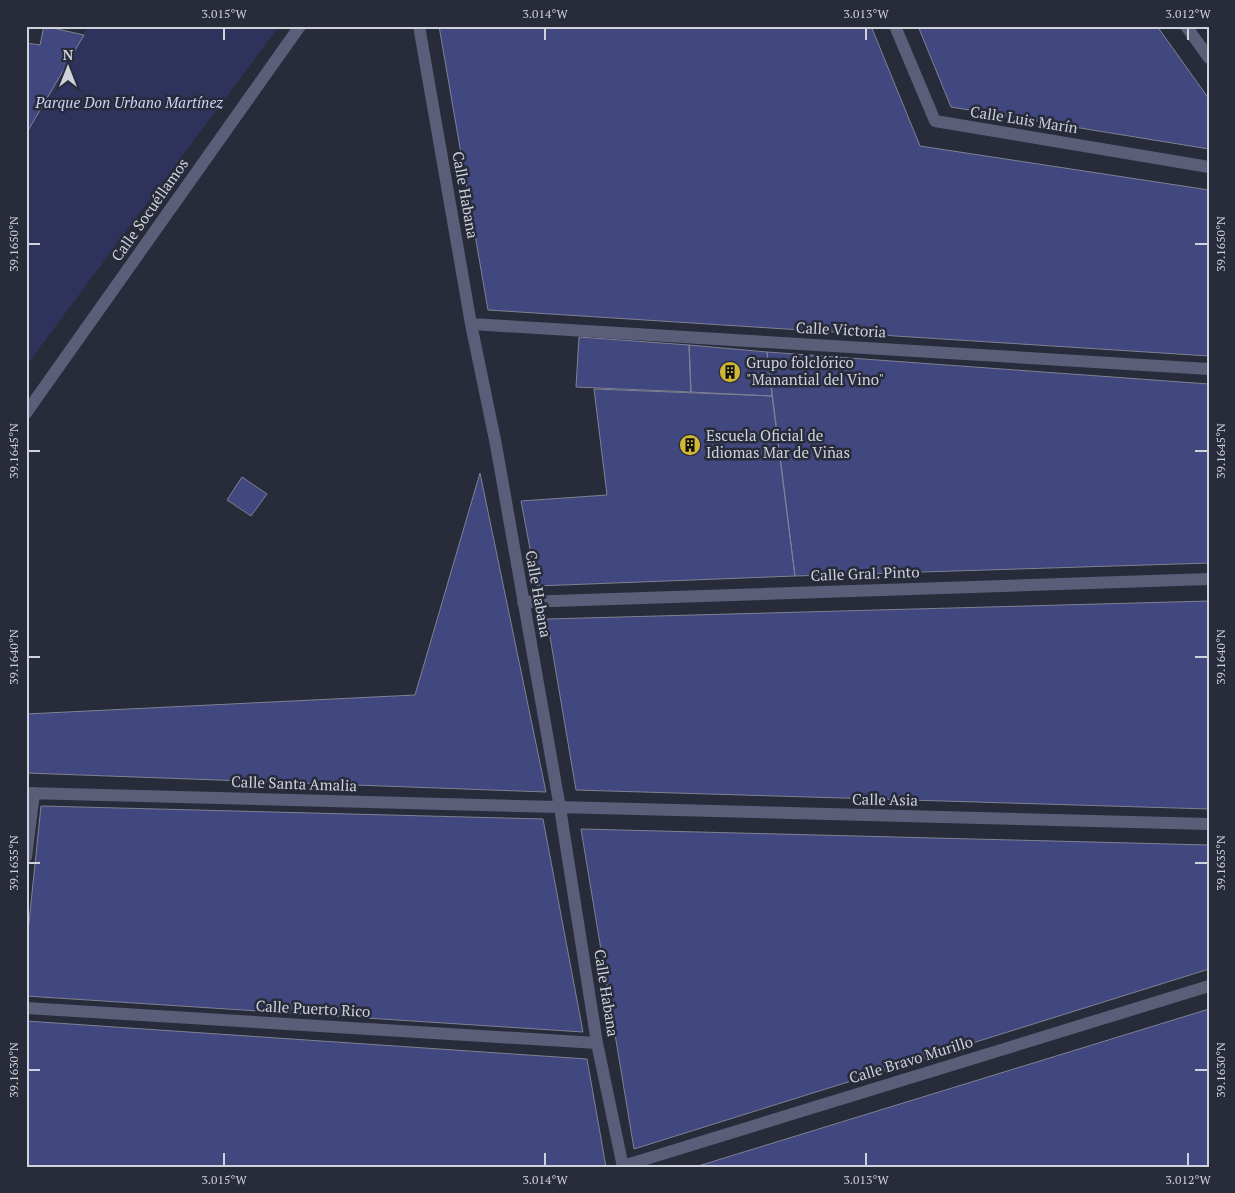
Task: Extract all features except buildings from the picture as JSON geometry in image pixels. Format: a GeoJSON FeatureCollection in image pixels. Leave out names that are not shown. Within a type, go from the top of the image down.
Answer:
{"type":"FeatureCollection","features":[{"type":"Feature","properties":{"kind":"street","name":"Calle Socuéllamos"},"geometry":{"type":"LineString","coordinates":[[26,413],[300,26]]}},
{"type":"Feature","properties":{"kind":"street","name":"Calle Habana"},"geometry":{"type":"LineString","coordinates":[[419,26],[471,324],[496,445],[522,602],[560,808],[597,1042],[623,1167]]}},
{"type":"Feature","properties":{"kind":"street","name":"Calle Luis Marín"},"geometry":{"type":"LineString","coordinates":[[895,26],[935,121],[1209,167]]}},
{"type":"Feature","properties":{"kind":"street"},"geometry":{"type":"LineString","coordinates":[[1186,26],[1209,58]]}},
{"type":"Feature","properties":{"kind":"street","name":"Calle Victoria"},"geometry":{"type":"LineString","coordinates":[[471,324],[1209,369]]}},
{"type":"Feature","properties":{"kind":"street","name":"Calle Gral. Pinto"},"geometry":{"type":"LineString","coordinates":[[522,602],[1209,579]]}},
{"type":"Feature","properties":{"kind":"street"},"geometry":{"type":"LineString","coordinates":[[26,857],[30,793]]}},
{"type":"Feature","properties":{"kind":"street","name":"Calle Santa Amalia"},"geometry":{"type":"LineString","coordinates":[[30,793],[560,808]]}},
{"type":"Feature","properties":{"kind":"street","name":"Calle Asia"},"geometry":{"type":"LineString","coordinates":[[560,808],[1209,824]]}},
{"type":"Feature","properties":{"kind":"street","name":"Calle Bravo Murillo"},"geometry":{"type":"LineString","coordinates":[[623,1167],[1209,986]]}},
{"type":"Feature","properties":{"kind":"street","name":"Calle Puerto Rico"},"geometry":{"type":"LineString","coordinates":[[26,1008],[597,1042]]}},
{"type":"Feature","properties":{"kind":"green space","name":"Parque Don Urbano Martínez"},"geometry":{"type":"Polygon","coordinates":[[[88,26],[279,26],[26,366],[26,128],[88,26]]]}},
{"type":"Feature","properties":{"kind":"place","name":"Grupo folclórico \"Manantial del Vino\""},"geometry":{"type":"Point","coordinates":[730,372]}},
{"type":"Feature","properties":{"kind":"place","name":"Escuela Oficial de Idiomas Mar de Viñas"},"geometry":{"type":"Point","coordinates":[690,445]}}]}
